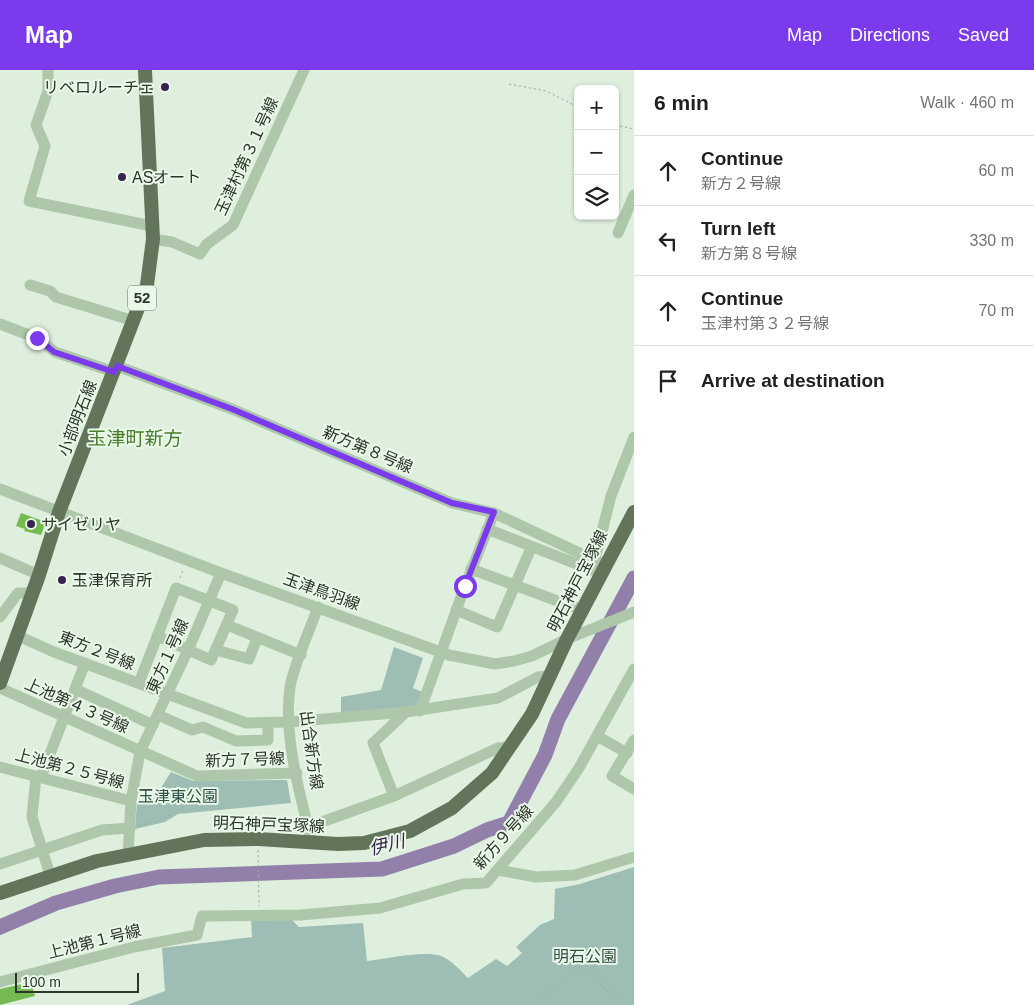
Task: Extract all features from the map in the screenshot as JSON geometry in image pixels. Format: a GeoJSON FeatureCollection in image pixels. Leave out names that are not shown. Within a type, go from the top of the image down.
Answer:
{"type":"FeatureCollection","features":[{"type":"Feature","properties":{"kind":"main road","name":"小部明石線"},"geometry":{"type":"LineString","coordinates":[[0,683],[16,635],[40,575],[59,512],[147,285],[152,232],[145,70]]}},
{"type":"Feature","properties":{"kind":"main road","name":"明石神戸宝塚線"},"geometry":{"type":"LineString","coordinates":[[0,892],[97,861],[204,840],[258,839],[364,843],[410,831],[452,808],[492,773],[532,714],[548,676],[582,610],[600,566],[634,512]]}},
{"type":"Feature","properties":{"kind":"street"},"geometry":{"type":"LineString","coordinates":[[48,70],[48,91],[36,124],[45,146],[28,201],[152,232]]}},
{"type":"Feature","properties":{"kind":"street","name":"玉津村第３１号線"},"geometry":{"type":"LineString","coordinates":[[152,232],[200,254],[207,244],[233,225],[304,70]]}},
{"type":"Feature","properties":{"kind":"street"},"geometry":{"type":"LineString","coordinates":[[618,233],[634,195]]}},
{"type":"Feature","properties":{"kind":"street"},"geometry":{"type":"LineString","coordinates":[[30,285],[50,290],[56,297],[134,321]]}},
{"type":"Feature","properties":{"kind":"street","name":"新方第８号線"},"geometry":{"type":"LineString","coordinates":[[0,324],[37,338],[54,352],[116,369],[232,409],[452,503],[494,512],[600,566]]}},
{"type":"Feature","properties":{"kind":"street"},"geometry":{"type":"LineString","coordinates":[[488,529],[531,548],[600,566],[611,496],[634,437]]}},
{"type":"Feature","properties":{"kind":"street","name":"玉津鳥羽線"},"geometry":{"type":"LineString","coordinates":[[0,489],[221,573],[442,652],[476,661],[496,664],[532,656],[567,639],[634,612]]}},
{"type":"Feature","properties":{"kind":"street"},"geometry":{"type":"LineString","coordinates":[[420,711],[471,569],[494,512]]}},
{"type":"Feature","properties":{"kind":"street"},"geometry":{"type":"LineString","coordinates":[[456,610],[497,627],[531,548]]}},
{"type":"Feature","properties":{"kind":"street"},"geometry":{"type":"LineString","coordinates":[[0,558],[40,575]]}},
{"type":"Feature","properties":{"kind":"street"},"geometry":{"type":"LineString","coordinates":[[471,569],[582,610]]}},
{"type":"Feature","properties":{"kind":"street","name":"東方１号線"},"geometry":{"type":"LineString","coordinates":[[128,855],[131,801],[140,752],[188,650],[221,573]]}},
{"type":"Feature","properties":{"kind":"street"},"geometry":{"type":"LineString","coordinates":[[139,683],[156,636],[176,588],[233,610],[211,660],[156,636]]}},
{"type":"Feature","properties":{"kind":"street"},"geometry":{"type":"LineString","coordinates":[[0,617],[18,593],[32,593]]}},
{"type":"Feature","properties":{"kind":"street","name":"出合新方線"},"geometry":{"type":"LineString","coordinates":[[312,842],[296,773],[288,722],[290,686],[318,607]]}},
{"type":"Feature","properties":{"kind":"street"},"geometry":{"type":"LineString","coordinates":[[226,625],[301,656]]}},
{"type":"Feature","properties":{"kind":"street","name":"東方２号線"},"geometry":{"type":"LineString","coordinates":[[16,635],[85,664],[246,724],[420,711],[498,698],[538,677],[548,676]]}},
{"type":"Feature","properties":{"kind":"street"},"geometry":{"type":"LineString","coordinates":[[216,650],[249,659],[257,638]]}},
{"type":"Feature","properties":{"kind":"street"},"geometry":{"type":"LineString","coordinates":[[50,875],[44,850],[32,817],[38,776],[65,717],[85,664]]}},
{"type":"Feature","properties":{"kind":"street","name":"新方９号線"},"geometry":{"type":"LineString","coordinates":[[197,935],[202,916],[300,915],[380,908],[463,884],[486,883],[556,802],[597,736],[634,669]]}},
{"type":"Feature","properties":{"kind":"street","name":"上池第４３号線"},"geometry":{"type":"LineString","coordinates":[[0,688],[140,752]]}},
{"type":"Feature","properties":{"kind":"street"},"geometry":{"type":"LineString","coordinates":[[75,689],[155,720],[192,730],[203,727],[236,741],[268,740],[268,723]]}},
{"type":"Feature","properties":{"kind":"street"},"geometry":{"type":"LineString","coordinates":[[394,796],[373,742],[406,712]]}},
{"type":"Feature","properties":{"kind":"street"},"geometry":{"type":"LineString","coordinates":[[597,736],[627,753]]}},
{"type":"Feature","properties":{"kind":"street"},"geometry":{"type":"LineString","coordinates":[[634,740],[612,776],[634,789]]}},
{"type":"Feature","properties":{"kind":"street","name":"明石神戸宝塚線"},"geometry":{"type":"LineString","coordinates":[[308,826],[394,796],[498,748],[510,747]]}},
{"type":"Feature","properties":{"kind":"street","name":"新方７号線"},"geometry":{"type":"LineString","coordinates":[[140,752],[197,776],[296,773]]}},
{"type":"Feature","properties":{"kind":"street","name":"上池第２５号線"},"geometry":{"type":"LineString","coordinates":[[0,767],[131,801]]}},
{"type":"Feature","properties":{"kind":"street"},"geometry":{"type":"LineString","coordinates":[[0,864],[102,830],[130,828]]}},
{"type":"Feature","properties":{"kind":"street"},"geometry":{"type":"LineString","coordinates":[[498,870],[536,877],[576,875],[634,857]]}},
{"type":"Feature","properties":{"kind":"street","name":"上池第１号線"},"geometry":{"type":"LineString","coordinates":[[0,982],[134,947],[197,935]]}},
{"type":"Feature","properties":{"kind":"path"},"geometry":{"type":"LineString","coordinates":[[509,84],[546,91],[574,105]]}},
{"type":"Feature","properties":{"kind":"path"},"geometry":{"type":"LineString","coordinates":[[619,126],[634,129]]}},
{"type":"Feature","properties":{"kind":"path"},"geometry":{"type":"LineString","coordinates":[[176,588],[187,560]]}},
{"type":"Feature","properties":{"kind":"path"},"geometry":{"type":"LineString","coordinates":[[130,828],[162,820],[179,811],[199,794],[214,776]]}},
{"type":"Feature","properties":{"kind":"path"},"geometry":{"type":"LineString","coordinates":[[258,839],[259,915]]}},
{"type":"Feature","properties":{"kind":"path"},"geometry":{"type":"LineString","coordinates":[[535,1005],[584,963],[606,989],[627,1005]]}},
{"type":"Feature","properties":{"kind":"green space"},"geometry":{"type":"Polygon","coordinates":[[[394,647],[423,658],[413,688],[422,692],[416,707],[341,713],[341,697],[381,690],[394,647]]]}},
{"type":"Feature","properties":{"kind":"green space","name":"玉津東公園"},"geometry":{"type":"Polygon","coordinates":[[[171,772],[193,781],[287,780],[291,803],[178,814],[165,822],[135,829],[137,802],[152,802],[171,772]]]}},
{"type":"Feature","properties":{"kind":"green space","name":"明石公園"},"geometry":{"type":"Polygon","coordinates":[[[634,867],[634,1005],[127,1005],[165,991],[162,948],[252,937],[251,917],[289,917],[299,927],[363,923],[367,961],[415,954],[434,954],[448,960],[468,978],[496,959],[507,966],[522,953],[516,947],[540,925],[554,919],[555,889],[580,884],[634,867]]]}},
{"type":"Feature","properties":{"kind":"shaded area"},"geometry":{"type":"Polygon","coordinates":[[[46,913],[0,935],[0,921],[46,913]]]}},
{"type":"Feature","properties":{"kind":"building"},"geometry":{"type":"Polygon","coordinates":[[[21,513],[46,522],[41,535],[24,531],[25,529],[16,526],[21,513]]]}},
{"type":"Feature","properties":{"kind":"building"},"geometry":{"type":"Polygon","coordinates":[[[31,982],[35,996],[0,1005],[0,989],[31,982]]]}},
{"type":"Feature","properties":{"kind":"waterway","name":"伊川"},"geometry":{"type":"LineString","coordinates":[[0,927],[56,903],[115,886],[159,877],[382,869],[454,846],[487,830],[509,823],[545,755],[558,719],[634,578]]}},
{"type":"Feature","properties":{"kind":"place","name":"リベロルーチェ"},"geometry":{"type":"Point","coordinates":[165,87]}},
{"type":"Feature","properties":{"kind":"place","name":"ASオート"},"geometry":{"type":"Point","coordinates":[122,177]}},
{"type":"Feature","properties":{"kind":"place","name":"サイゼリヤ"},"geometry":{"type":"Point","coordinates":[31,524]}},
{"type":"Feature","properties":{"kind":"place","name":"玉津保育所"},"geometry":{"type":"Point","coordinates":[62,580]}},
{"type":"Feature","properties":{"kind":"district","name":"玉津町新方"},"geometry":{"type":"Point","coordinates":[135,438]}},
{"type":"Feature","properties":{"kind":"route"},"geometry":{"type":"LineString","coordinates":[[37,338],[54,352],[114,372],[117,366],[232,409],[452,503],[494,512],[465,586]]}}]}
